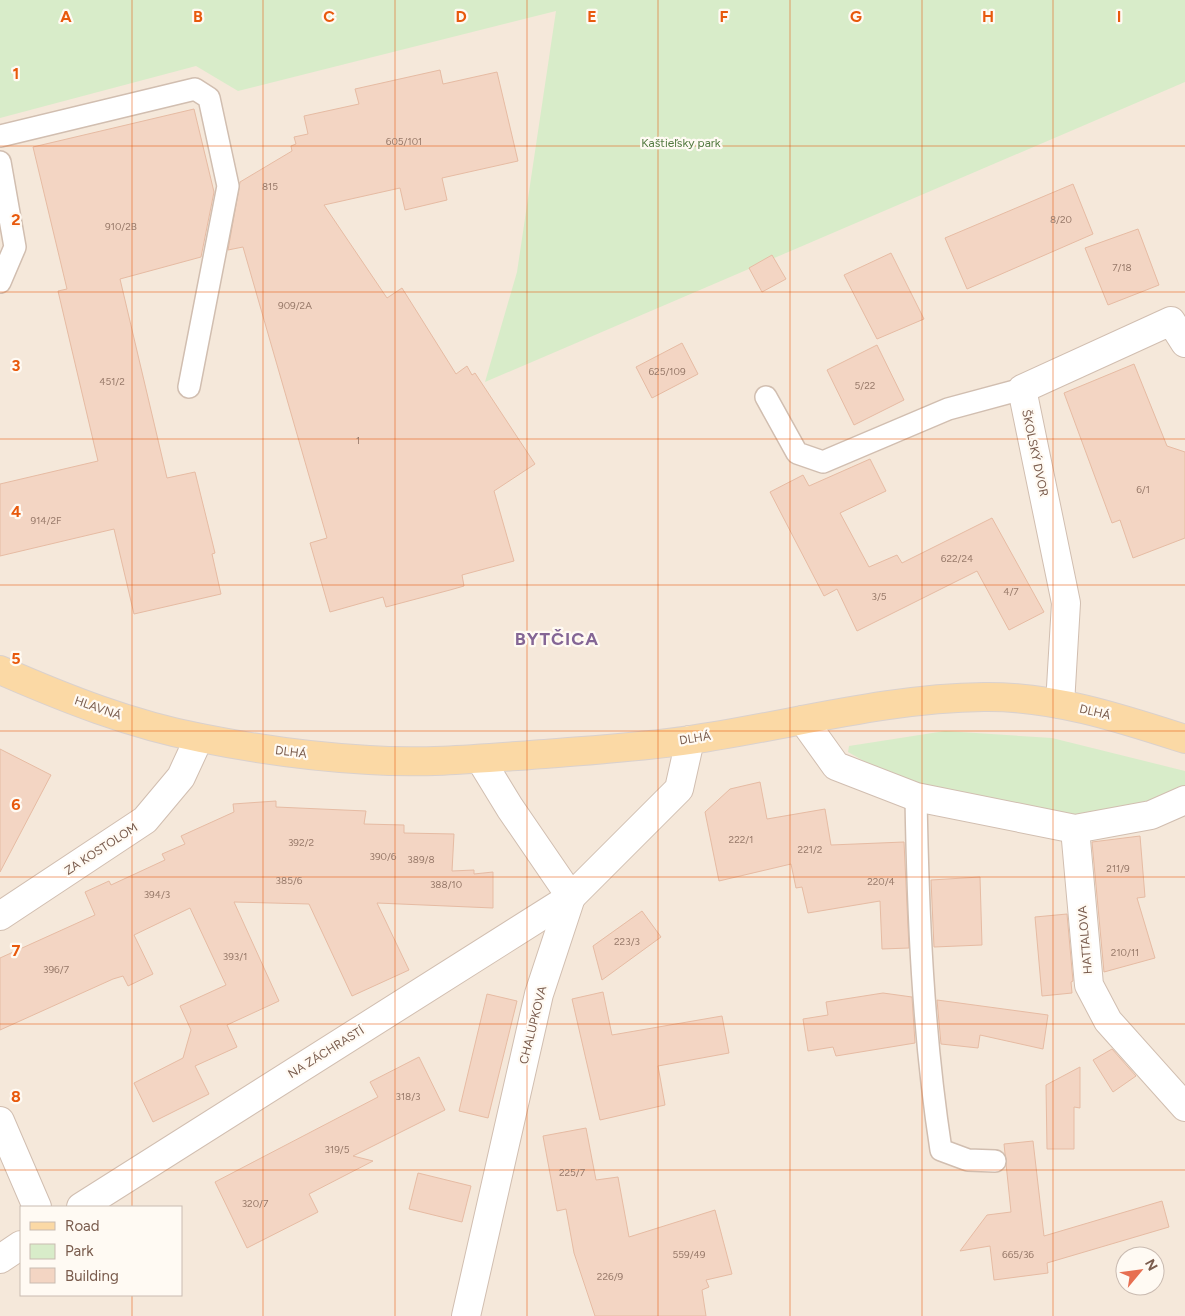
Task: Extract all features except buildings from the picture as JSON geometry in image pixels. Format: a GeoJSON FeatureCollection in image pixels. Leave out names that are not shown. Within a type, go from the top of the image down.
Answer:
{"type":"FeatureCollection","features":[{"type":"Feature","properties":{"kind":"main road","name":"HLAVNÁ"},"geometry":{"type":"LineString","coordinates":[[0,670],[90,706],[198,738]]}},
{"type":"Feature","properties":{"kind":"main road","name":"DLHÁ"},"geometry":{"type":"LineString","coordinates":[[198,738],[274,750],[372,760],[480,760],[604,750],[690,740],[912,702],[986,697],[1060,704],[1112,716],[1185,739]]}},
{"type":"Feature","properties":{"kind":"street"},"geometry":{"type":"LineString","coordinates":[[1022,389],[1172,321],[1185,342]]}},
{"type":"Feature","properties":{"kind":"street","name":"ŠKOLSKÝ DVOR"},"geometry":{"type":"LineString","coordinates":[[1022,389],[1066,603],[1060,704]]}},
{"type":"Feature","properties":{"kind":"street"},"geometry":{"type":"LineString","coordinates":[[803,720],[836,766],[916,797],[1075,829],[1150,814],[1185,800]]}},
{"type":"Feature","properties":{"kind":"street","name":"ZA KOSTOLOM"},"geometry":{"type":"LineString","coordinates":[[0,916],[145,820],[181,777],[198,738]]}},
{"type":"Feature","properties":{"kind":"street"},"geometry":{"type":"LineString","coordinates":[[480,760],[510,808],[571,897],[679,789],[690,740]]}},
{"type":"Feature","properties":{"kind":"street","name":"HATTALOVA"},"geometry":{"type":"LineString","coordinates":[[1075,829],[1089,985],[1108,1021],[1185,1107]]}},
{"type":"Feature","properties":{"kind":"street","name":"NA ZÁCHRASTÍ"},"geometry":{"type":"LineString","coordinates":[[83,1206],[571,897]]}},
{"type":"Feature","properties":{"kind":"street","name":"CHALUPKOVA"},"geometry":{"type":"LineString","coordinates":[[466,1316],[539,994],[571,897]]}},
{"type":"Feature","properties":{"kind":"street"},"geometry":{"type":"LineString","coordinates":[[0,1121],[38,1206]]}},
{"type":"Feature","properties":{"kind":"street"},"geometry":{"type":"LineString","coordinates":[[0,1259],[20,1246]]}},
{"type":"Feature","properties":{"kind":"lane"},"geometry":{"type":"LineString","coordinates":[[0,136],[195,89],[209,98],[228,186],[189,387]]}},
{"type":"Feature","properties":{"kind":"lane"},"geometry":{"type":"LineString","coordinates":[[0,162],[15,247],[0,282]]}},
{"type":"Feature","properties":{"kind":"lane"},"geometry":{"type":"LineString","coordinates":[[766,397],[797,453],[823,462],[948,409],[1022,389]]}},
{"type":"Feature","properties":{"kind":"lane"},"geometry":{"type":"LineString","coordinates":[[916,797],[918,920],[926,1036],[929,1074],[941,1150],[968,1160],[995,1161]]}},
{"type":"Feature","properties":{"kind":"shaded area"},"geometry":{"type":"Polygon","coordinates":[[[0,0],[1185,0],[1185,1316],[0,1316],[0,0]]]}},
{"type":"Feature","properties":{"kind":"green space","name":"Kaštieľsky park"},"geometry":{"type":"Polygon","coordinates":[[[0,0],[1185,0],[1185,82],[485,382],[517,272],[556,11],[238,91],[196,66],[0,118],[0,0]]]}},
{"type":"Feature","properties":{"kind":"green space"},"geometry":{"type":"Polygon","coordinates":[[[945,731],[1052,738],[1185,771],[1185,788],[1149,805],[1065,818],[927,789],[876,768],[848,752],[849,746],[945,731]]]}},
{"type":"Feature","properties":{"kind":"district","name":"BYTČICA"},"geometry":{"type":"Point","coordinates":[557,639]}}]}
